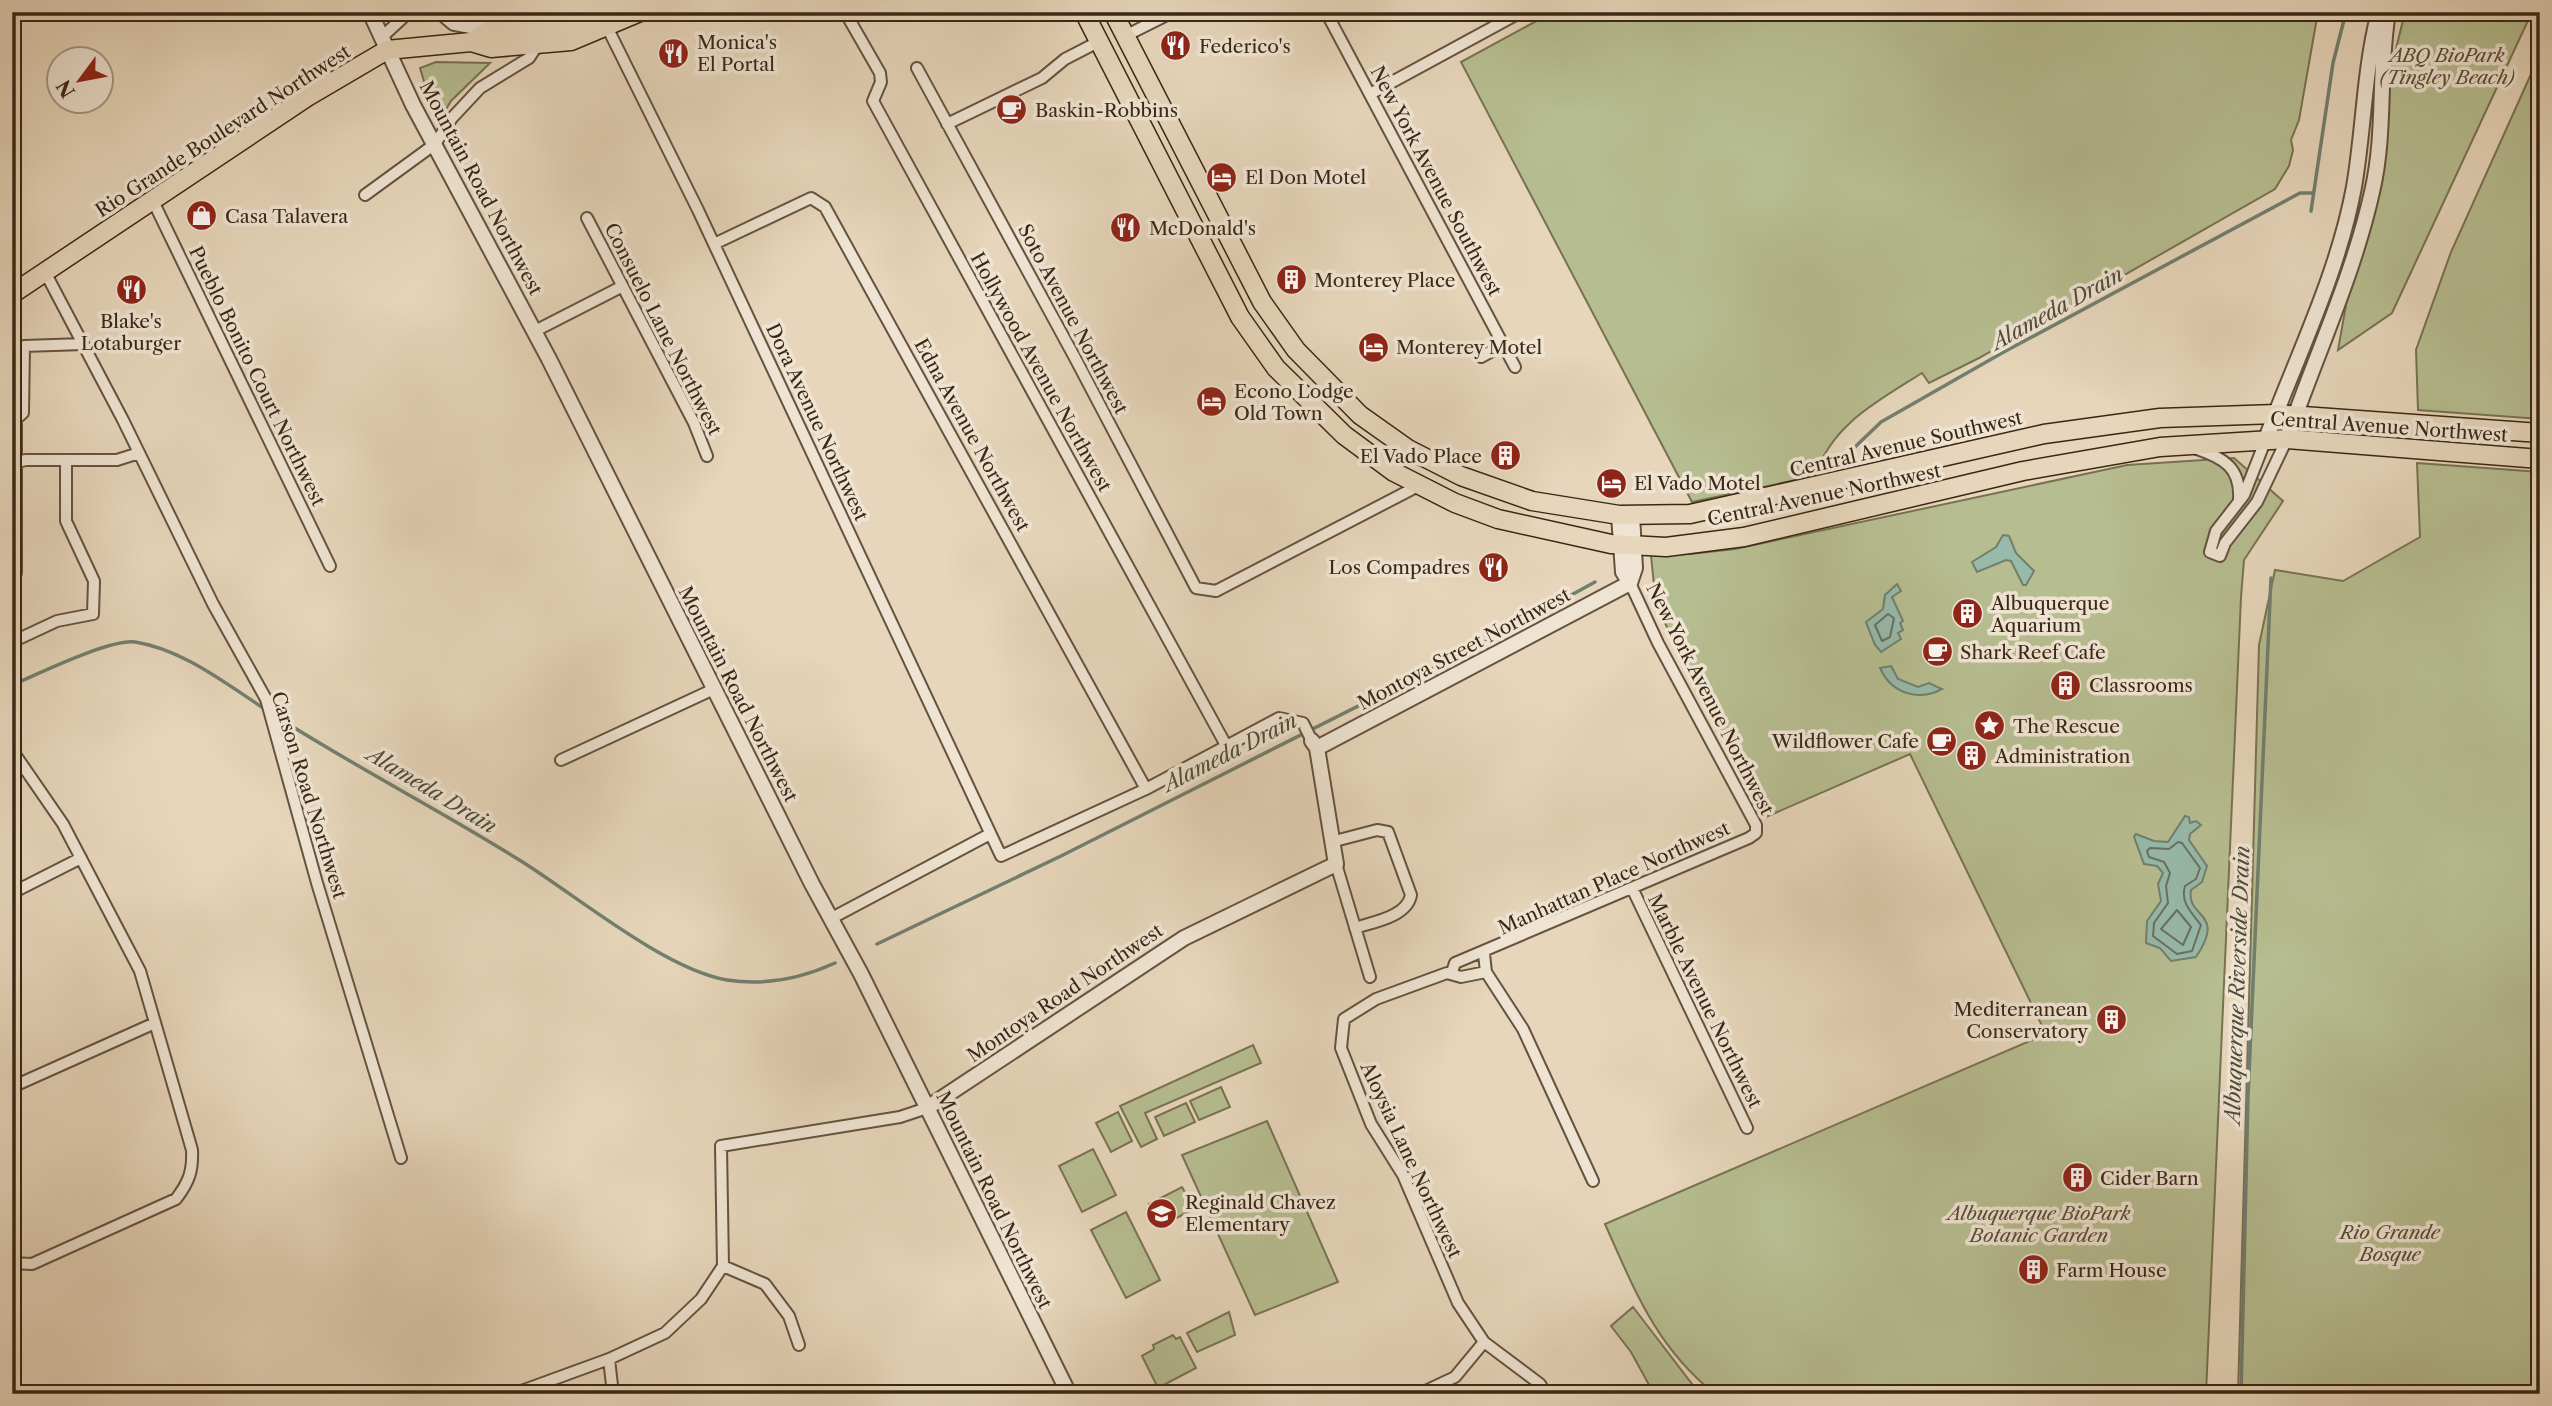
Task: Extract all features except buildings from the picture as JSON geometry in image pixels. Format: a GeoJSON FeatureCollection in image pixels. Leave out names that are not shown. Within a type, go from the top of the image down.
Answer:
{"type":"FeatureCollection","features":[{"type":"Feature","properties":{"kind":"main road","name":"Rio Grande Boulevard Northwest"},"geometry":{"type":"LineString","coordinates":[[12,294],[385,43],[471,41],[491,48],[537,46],[571,41],[640,12]]}},
{"type":"Feature","properties":{"kind":"main road","name":"Central Avenue Northwest"},"geometry":{"type":"LineString","coordinates":[[1084,12],[1240,317],[1260,346],[1317,412],[1369,455],[1418,486],[1498,519],[1627,545],[1666,547],[1744,537],[2036,468],[2130,450],[2287,439],[2540,459]]}},
{"type":"Feature","properties":{"kind":"main road","name":"Central Avenue Southwest"},"geometry":{"type":"LineString","coordinates":[[1113,12],[1262,302],[1296,350],[1327,384],[1383,432],[1461,476],[1532,501],[1625,515],[1690,514],[1727,508],[2014,440],[2150,419],[2276,414],[2540,433]]}},
{"type":"Feature","properties":{"kind":"main road","name":"Rio Grande Boulevard Northwest"},"geometry":{"type":"LineString","coordinates":[[471,41],[490,30],[568,25],[604,28]]}},
{"type":"Feature","properties":{"kind":"street","name":"Mountain Road Northwest"},"geometry":{"type":"LineString","coordinates":[[370,12],[435,144],[535,331],[830,919],[861,974],[1069,1394]]}},
{"type":"Feature","properties":{"kind":"street"},"geometry":{"type":"LineString","coordinates":[[385,43],[409,12]]}},
{"type":"Feature","properties":{"kind":"street"},"geometry":{"type":"LineString","coordinates":[[441,12],[454,23],[490,30]]}},
{"type":"Feature","properties":{"kind":"street","name":"Hollywood Avenue Northwest"},"geometry":{"type":"LineString","coordinates":[[845,12],[880,73],[881,82],[873,101],[1227,747]]}},
{"type":"Feature","properties":{"kind":"street"},"geometry":{"type":"LineString","coordinates":[[1125,36],[1173,12]]}},
{"type":"Feature","properties":{"kind":"street","name":"New York Avenue Southwest"},"geometry":{"type":"LineString","coordinates":[[1326,12],[1515,367]]}},
{"type":"Feature","properties":{"kind":"street"},"geometry":{"type":"LineString","coordinates":[[1370,94],[1521,12]]}},
{"type":"Feature","properties":{"kind":"street"},"geometry":{"type":"LineString","coordinates":[[2379,12],[2366,80],[2354,187],[2344,232],[2266,439],[2239,500],[2216,531],[2210,552],[2220,556],[2225,543],[2257,502],[2287,439],[2360,237],[2372,191],[2379,148],[2388,12]]}},
{"type":"Feature","properties":{"kind":"street","name":"Dora Avenue Northwest"},"geometry":{"type":"LineString","coordinates":[[604,28],[714,244],[990,834]]}},
{"type":"Feature","properties":{"kind":"street"},"geometry":{"type":"LineString","coordinates":[[947,124],[1042,78],[1065,59],[1098,42]]}},
{"type":"Feature","properties":{"kind":"street"},"geometry":{"type":"LineString","coordinates":[[365,195],[435,144],[452,118],[480,88],[529,58],[537,46]]}},
{"type":"Feature","properties":{"kind":"street","name":"Soto Avenue Northwest"},"geometry":{"type":"LineString","coordinates":[[916,68],[1196,588],[1216,591],[1418,486]]}},
{"type":"Feature","properties":{"kind":"street","name":"Edna Avenue Northwest"},"geometry":{"type":"LineString","coordinates":[[714,244],[811,198],[825,207],[1146,789]]}},
{"type":"Feature","properties":{"kind":"street","name":"Pueblo Bonito Court Northwest"},"geometry":{"type":"LineString","coordinates":[[153,201],[330,566]]}},
{"type":"Feature","properties":{"kind":"street","name":"Consuelo Lane Northwest"},"geometry":{"type":"LineString","coordinates":[[587,218],[695,423],[707,456]]}},
{"type":"Feature","properties":{"kind":"street","name":"Carson Road Northwest"},"geometry":{"type":"LineString","coordinates":[[45,272],[139,453],[213,604],[266,699],[401,1158]]}},
{"type":"Feature","properties":{"kind":"street"},"geometry":{"type":"LineString","coordinates":[[535,331],[621,287]]}},
{"type":"Feature","properties":{"kind":"street"},"geometry":{"type":"LineString","coordinates":[[16,573],[14,463],[24,346],[83,344]]}},
{"type":"Feature","properties":{"kind":"street"},"geometry":{"type":"LineString","coordinates":[[1480,357],[1503,345]]}},
{"type":"Feature","properties":{"kind":"street"},"geometry":{"type":"LineString","coordinates":[[2184,445],[2222,457],[2229,463],[2238,477],[2239,500]]}},
{"type":"Feature","properties":{"kind":"street"},"geometry":{"type":"LineString","coordinates":[[14,463],[26,460],[117,460],[139,453]]}},
{"type":"Feature","properties":{"kind":"street"},"geometry":{"type":"LineString","coordinates":[[12,642],[57,621],[93,614],[94,581],[66,521],[66,460]]}},
{"type":"Feature","properties":{"kind":"street","name":"New York Avenue Northwest"},"geometry":{"type":"LineString","coordinates":[[1625,515],[1627,545],[1635,568],[1630,583],[1658,643],[1756,825],[1756,833]]}},
{"type":"Feature","properties":{"kind":"street","name":"Montoya Street Northwest"},"geometry":{"type":"LineString","coordinates":[[1315,745],[1630,583]]}},
{"type":"Feature","properties":{"kind":"street"},"geometry":{"type":"LineString","coordinates":[[561,760],[714,689]]}},
{"type":"Feature","properties":{"kind":"street"},"geometry":{"type":"LineString","coordinates":[[830,919],[990,834],[1001,856],[1146,789],[1279,718],[1303,723],[1315,745],[1336,864],[1370,977]]}},
{"type":"Feature","properties":{"kind":"street"},"geometry":{"type":"LineString","coordinates":[[12,750],[63,824],[140,971],[192,1150],[193,1169],[188,1184],[176,1199],[32,1264],[12,1264]]}},
{"type":"Feature","properties":{"kind":"street"},"geometry":{"type":"LineString","coordinates":[[1331,842],[1377,830],[1388,832],[1411,895],[1403,910],[1354,928]]}},
{"type":"Feature","properties":{"kind":"street","name":"Manhattan Place Northwest"},"geometry":{"type":"LineString","coordinates":[[1484,954],[1756,833]]}},
{"type":"Feature","properties":{"kind":"street"},"geometry":{"type":"LineString","coordinates":[[12,893],[81,858]]}},
{"type":"Feature","properties":{"kind":"street","name":"Montoya Road Northwest"},"geometry":{"type":"LineString","coordinates":[[723,1266],[721,1146],[900,1117],[927,1108],[1184,938],[1336,864]]}},
{"type":"Feature","properties":{"kind":"street","name":"Marble Avenue Northwest"},"geometry":{"type":"LineString","coordinates":[[1633,890],[1747,1128]]}},
{"type":"Feature","properties":{"kind":"street"},"geometry":{"type":"LineString","coordinates":[[1484,954],[1486,972],[1523,1029],[1592,1181]]}},
{"type":"Feature","properties":{"kind":"street","name":"Aloysia Lane Northwest"},"geometry":{"type":"LineString","coordinates":[[1452,972],[1455,963],[1484,954]]}},
{"type":"Feature","properties":{"kind":"street","name":"Aloysia Lane Northwest"},"geometry":{"type":"LineString","coordinates":[[1486,972],[1461,977],[1452,972],[1376,999],[1345,1019],[1340,1048],[1371,1124],[1403,1175],[1458,1303],[1484,1342],[1540,1384],[1546,1394]]}},
{"type":"Feature","properties":{"kind":"street"},"geometry":{"type":"LineString","coordinates":[[12,1087],[155,1023]]}},
{"type":"Feature","properties":{"kind":"street"},"geometry":{"type":"LineString","coordinates":[[513,1394],[609,1359],[666,1333],[701,1299],[723,1266],[765,1284],[789,1316],[799,1345]]}},
{"type":"Feature","properties":{"kind":"street"},"geometry":{"type":"LineString","coordinates":[[1419,1394],[1455,1377],[1484,1342]]}},
{"type":"Feature","properties":{"kind":"street"},"geometry":{"type":"LineString","coordinates":[[609,1359],[613,1394]]}},
{"type":"Feature","properties":{"kind":"green space"},"geometry":{"type":"Polygon","coordinates":[[[1553,12],[2318,12],[2299,120],[2291,140],[2293,150],[2289,166],[2275,189],[1979,358],[1929,383],[1922,373],[1873,404],[1845,428],[1823,458],[1815,476],[1692,502],[1461,62],[1553,12]]]}},
{"type":"Feature","properties":{"kind":"green space","name":"ABQ BioPark (Tingley Beach)"},"geometry":{"type":"Polygon","coordinates":[[[2405,12],[2532,12],[2392,313],[2338,350],[2380,114],[2405,12]]]}},
{"type":"Feature","properties":{"kind":"green space"},"geometry":{"type":"Polygon","coordinates":[[[2540,54],[2540,419],[2418,410],[2416,350],[2451,252],[2540,54]]]}},
{"type":"Feature","properties":{"kind":"green space"},"geometry":{"type":"Polygon","coordinates":[[[436,62],[490,63],[451,101],[442,116],[426,88],[420,68],[436,62]]]}},
{"type":"Feature","properties":{"kind":"green space","name":"Albuquerque BioPark Botanic Garden"},"geometry":{"type":"Polygon","coordinates":[[[2234,458],[2283,501],[2244,560],[2206,1394],[1715,1394],[1677,1357],[1662,1337],[1637,1295],[1605,1224],[2046,1034],[1910,754],[1766,817],[1656,606],[1651,555],[1735,549],[2127,465],[2234,458]]]}},
{"type":"Feature","properties":{"kind":"green space","name":"Rio Grande Bosque"},"geometry":{"type":"Polygon","coordinates":[[[2417,463],[2540,472],[2540,1394],[2238,1394],[2259,645],[2275,570],[2343,581],[2420,537],[2417,463]]]}},
{"type":"Feature","properties":{"kind":"green space"},"geometry":{"type":"Polygon","coordinates":[[[1253,1045],[1261,1063],[1145,1113],[1157,1139],[1141,1147],[1120,1106],[1253,1045]]]}},
{"type":"Feature","properties":{"kind":"green space"},"geometry":{"type":"Polygon","coordinates":[[[1221,1087],[1230,1107],[1199,1120],[1190,1101],[1221,1087]]]}},
{"type":"Feature","properties":{"kind":"green space"},"geometry":{"type":"Polygon","coordinates":[[[1186,1103],[1195,1122],[1164,1136],[1155,1117],[1186,1103]]]}},
{"type":"Feature","properties":{"kind":"green space"},"geometry":{"type":"Polygon","coordinates":[[[1118,1112],[1132,1141],[1111,1152],[1096,1123],[1118,1112]]]}},
{"type":"Feature","properties":{"kind":"green space"},"geometry":{"type":"Polygon","coordinates":[[[1267,1121],[1338,1282],[1255,1315],[1182,1155],[1267,1121]]]}},
{"type":"Feature","properties":{"kind":"green space"},"geometry":{"type":"Polygon","coordinates":[[[1093,1149],[1116,1195],[1082,1212],[1059,1166],[1093,1149]]]}},
{"type":"Feature","properties":{"kind":"green space"},"geometry":{"type":"Polygon","coordinates":[[[1182,1187],[1194,1209],[1161,1226],[1149,1204],[1182,1187]]]}},
{"type":"Feature","properties":{"kind":"green space"},"geometry":{"type":"Polygon","coordinates":[[[1126,1212],[1160,1280],[1126,1298],[1091,1230],[1126,1212]]]}},
{"type":"Feature","properties":{"kind":"green space"},"geometry":{"type":"Polygon","coordinates":[[[1633,1307],[1692,1384],[1689,1394],[1654,1394],[1631,1352],[1611,1326],[1633,1307]]]}},
{"type":"Feature","properties":{"kind":"green space"},"geometry":{"type":"Polygon","coordinates":[[[1229,1312],[1235,1335],[1197,1352],[1187,1333],[1229,1312]]]}},
{"type":"Feature","properties":{"kind":"green space"},"geometry":{"type":"Polygon","coordinates":[[[1173,1335],[1176,1339],[1180,1337],[1196,1368],[1158,1388],[1142,1356],[1154,1349],[1153,1345],[1173,1335]]]}},
{"type":"Feature","properties":{"kind":"water"},"geometry":{"type":"Polygon","coordinates":[[[2003,535],[2009,536],[2016,553],[2034,571],[2026,585],[2023,585],[2011,561],[2006,560],[1977,572],[1972,562],[1996,547],[2003,535]]]}},
{"type":"Feature","properties":{"kind":"water"},"geometry":{"type":"Polygon","coordinates":[[[1897,584],[1901,591],[1892,597],[1903,621],[1900,623],[1903,630],[1898,633],[1901,639],[1881,652],[1875,645],[1866,622],[1883,609],[1885,595],[1897,584]]]}},
{"type":"Feature","properties":{"kind":"water"},"geometry":{"type":"Polygon","coordinates":[[[1891,666],[1898,679],[1918,687],[1929,683],[1942,689],[1924,695],[1906,693],[1891,684],[1880,668],[1891,666]]]}},
{"type":"Feature","properties":{"kind":"water"},"geometry":{"type":"Polygon","coordinates":[[[2185,816],[2189,817],[2190,823],[2196,821],[2201,825],[2190,834],[2189,840],[2207,866],[2202,882],[2191,890],[2191,899],[2207,923],[2208,931],[2196,957],[2171,961],[2160,948],[2146,943],[2147,921],[2161,901],[2158,884],[2163,873],[2157,866],[2144,864],[2134,837],[2136,834],[2154,841],[2168,842],[2185,816]]]}},
{"type":"Feature","properties":{"kind":"waterway","name":"Albuquerque Riverside Drain"},"geometry":{"type":"LineString","coordinates":[[2311,211],[2333,63],[2346,12]]}},
{"type":"Feature","properties":{"kind":"waterway","name":"Alameda Drain"},"geometry":{"type":"LineString","coordinates":[[1830,471],[1881,422],[2002,353],[2300,193],[2312,193]]}},
{"type":"Feature","properties":{"kind":"waterway","name":"Albuquerque Riverside Drain"},"geometry":{"type":"LineString","coordinates":[[2241,1394],[2248,1097],[2271,578]]}},
{"type":"Feature","properties":{"kind":"waterway","name":"Alameda Drain"},"geometry":{"type":"LineString","coordinates":[[877,944],[1061,856],[1497,636],[1595,582]]}},
{"type":"Feature","properties":{"kind":"waterway","name":"Alameda Drain"},"geometry":{"type":"LineString","coordinates":[[12,685],[92,651],[135,642],[187,660],[265,709]]}},
{"type":"Feature","properties":{"kind":"waterway","name":"Alameda Drain"},"geometry":{"type":"LineString","coordinates":[[274,715],[490,842],[621,930],[676,962],[702,973],[741,982],[795,977],[835,963]]}},
{"type":"Feature","properties":{"kind":"place","name":"Federico's"},"geometry":{"type":"Point","coordinates":[1176,46]}},
{"type":"Feature","properties":{"kind":"place","name":"Monica's El Portal"},"geometry":{"type":"Point","coordinates":[674,53]}},
{"type":"Feature","properties":{"kind":"place","name":"Baskin-Robbins"},"geometry":{"type":"Point","coordinates":[1012,110]}},
{"type":"Feature","properties":{"kind":"place","name":"El Don Motel"},"geometry":{"type":"Point","coordinates":[1222,177]}},
{"type":"Feature","properties":{"kind":"place","name":"Casa Talavera"},"geometry":{"type":"Point","coordinates":[202,216]}},
{"type":"Feature","properties":{"kind":"place","name":"McDonald's"},"geometry":{"type":"Point","coordinates":[1126,228]}},
{"type":"Feature","properties":{"kind":"place","name":"Monterey Place"},"geometry":{"type":"Point","coordinates":[1291,280]}},
{"type":"Feature","properties":{"kind":"place","name":"Blake's Lotaburger"},"geometry":{"type":"Point","coordinates":[131,290]}},
{"type":"Feature","properties":{"kind":"place","name":"Monterey Motel"},"geometry":{"type":"Point","coordinates":[1373,347]}},
{"type":"Feature","properties":{"kind":"place","name":"Econo Lodge Old Town"},"geometry":{"type":"Point","coordinates":[1211,402]}},
{"type":"Feature","properties":{"kind":"place","name":"El Vado Place"},"geometry":{"type":"Point","coordinates":[1505,456]}},
{"type":"Feature","properties":{"kind":"place","name":"El Vado Motel"},"geometry":{"type":"Point","coordinates":[1611,483]}},
{"type":"Feature","properties":{"kind":"place","name":"Los Compadres"},"geometry":{"type":"Point","coordinates":[1493,567]}},
{"type":"Feature","properties":{"kind":"place","name":"Albuquerque Aquarium"},"geometry":{"type":"Point","coordinates":[1968,614]}},
{"type":"Feature","properties":{"kind":"place","name":"Shark Reef Cafe"},"geometry":{"type":"Point","coordinates":[1937,652]}},
{"type":"Feature","properties":{"kind":"place","name":"Classrooms"},"geometry":{"type":"Point","coordinates":[2066,685]}},
{"type":"Feature","properties":{"kind":"place","name":"The Rescue"},"geometry":{"type":"Point","coordinates":[1990,726]}},
{"type":"Feature","properties":{"kind":"place","name":"Wildflower Cafe"},"geometry":{"type":"Point","coordinates":[1942,741]}},
{"type":"Feature","properties":{"kind":"place","name":"Administration"},"geometry":{"type":"Point","coordinates":[1972,756]}},
{"type":"Feature","properties":{"kind":"place","name":"Mediterranean Conservatory"},"geometry":{"type":"Point","coordinates":[2111,1020]}},
{"type":"Feature","properties":{"kind":"place","name":"Cider Barn"},"geometry":{"type":"Point","coordinates":[2077,1178]}},
{"type":"Feature","properties":{"kind":"place","name":"Reginald Chavez Elementary"},"geometry":{"type":"Point","coordinates":[1162,1213]}},
{"type":"Feature","properties":{"kind":"place","name":"Farm House"},"geometry":{"type":"Point","coordinates":[2033,1270]}}]}
